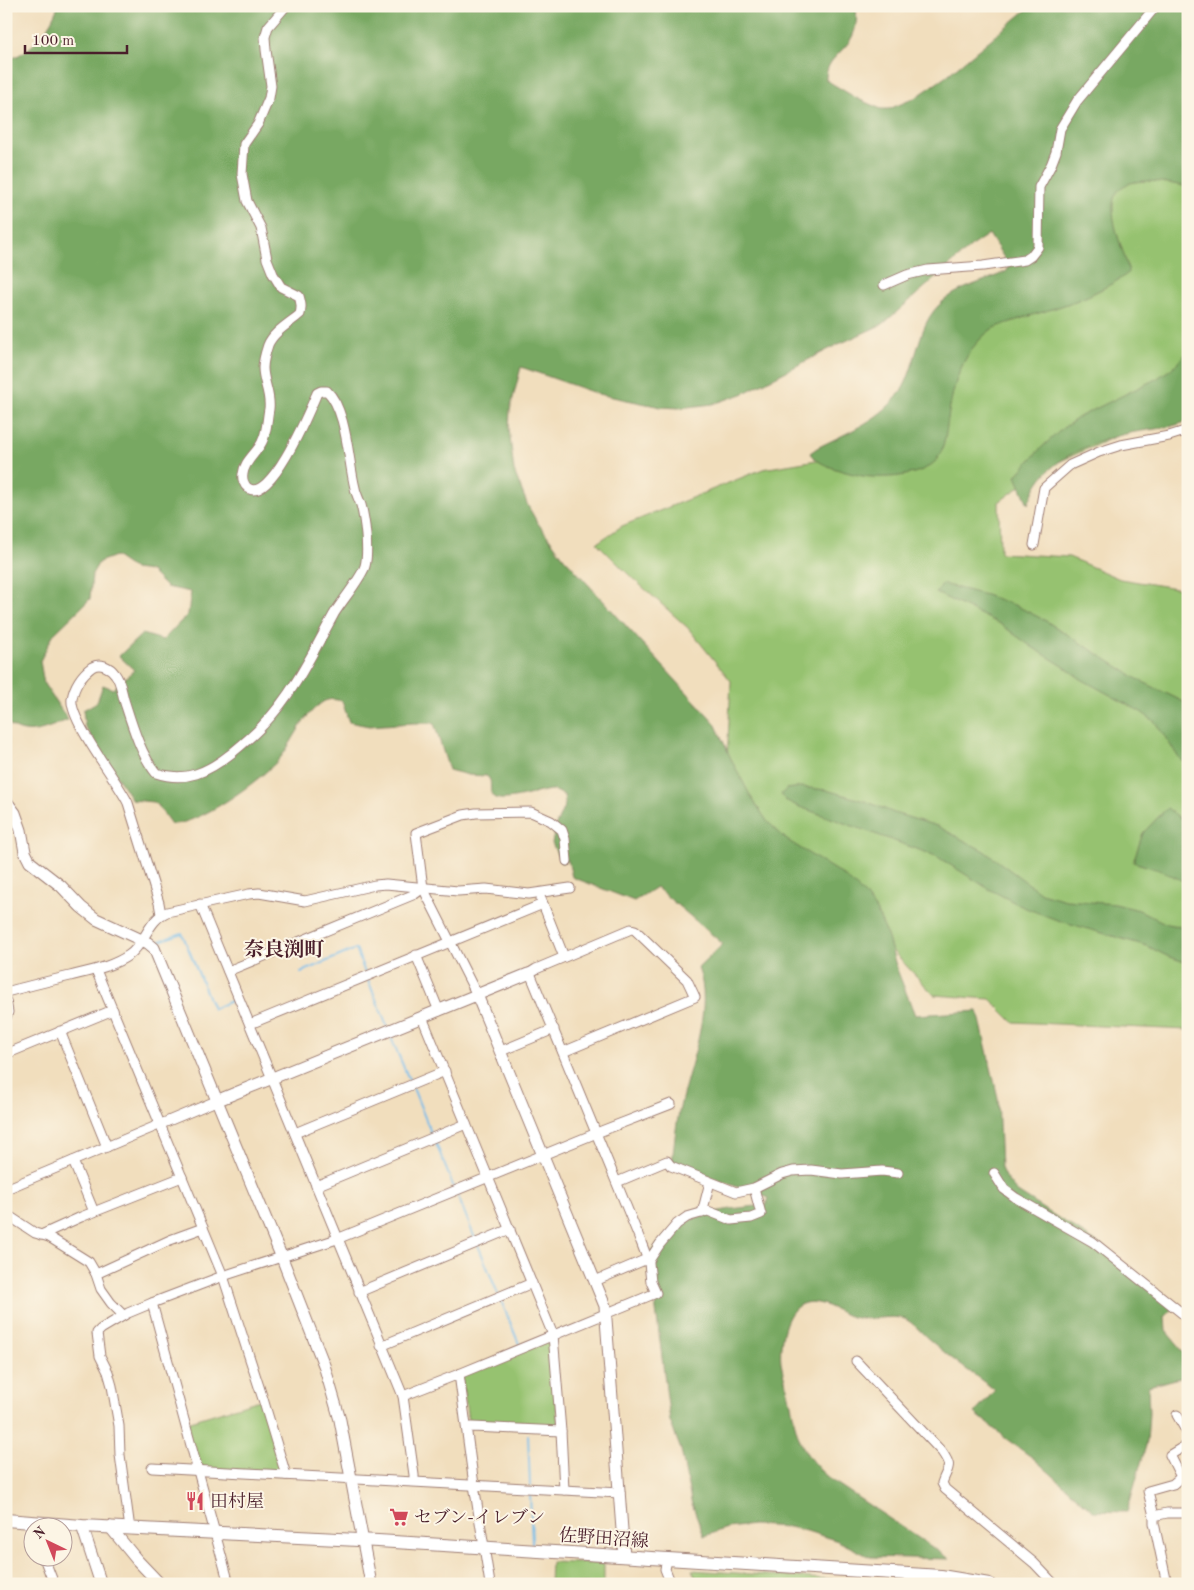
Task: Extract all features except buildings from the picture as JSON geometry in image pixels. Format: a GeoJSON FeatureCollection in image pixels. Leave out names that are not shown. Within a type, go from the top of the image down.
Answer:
{"type":"FeatureCollection","features":[{"type":"Feature","properties":{"kind":"main road","name":"佐野田沼線"},"geometry":{"type":"LineString","coordinates":[[6,1520],[22,1523]]}},
{"type":"Feature","properties":{"kind":"main road","name":"佐野田沼線"},"geometry":{"type":"LineString","coordinates":[[72,1526],[362,1540],[942,1576],[989,1584]]}},
{"type":"Feature","properties":{"kind":"street"},"geometry":{"type":"LineString","coordinates":[[161,914],[128,803],[82,730],[74,713],[72,700],[78,683],[84,674],[96,664],[102,664],[112,670],[116,675],[128,714],[144,754],[156,773],[165,776],[181,777],[197,775],[209,770],[243,744],[263,725],[282,702],[312,655],[335,612],[365,566],[364,517],[355,489],[346,435],[335,401],[327,390],[317,393],[296,437],[273,477],[265,485],[255,490],[248,488],[242,477],[246,464],[263,441],[270,400],[263,367],[268,346],[272,338],[300,314],[301,310],[299,296],[281,287],[273,274],[267,259],[261,228],[248,201],[242,174],[244,144],[258,124],[272,86],[265,37],[268,27],[286,6]]}},
{"type":"Feature","properties":{"kind":"street"},"geometry":{"type":"LineString","coordinates":[[884,284],[907,274],[1025,260],[1031,256],[1038,247],[1039,187],[1056,152],[1060,129],[1077,102],[1156,6]]}},
{"type":"Feature","properties":{"kind":"street"},"geometry":{"type":"LineString","coordinates":[[1034,545],[1044,488],[1070,465],[1106,450],[1188,430]]}},
{"type":"Feature","properties":{"kind":"street"},"geometry":{"type":"LineString","coordinates":[[6,801],[15,813],[30,862],[61,886],[81,907],[96,919],[142,940],[154,948],[282,1258],[324,1365],[340,1420],[371,1584]]}},
{"type":"Feature","properties":{"kind":"street"},"geometry":{"type":"LineString","coordinates":[[567,861],[562,830],[540,815],[531,812],[463,815],[416,832],[423,888],[478,995],[605,1306],[624,1556]]}},
{"type":"Feature","properties":{"kind":"street"},"geometry":{"type":"LineString","coordinates":[[6,992],[96,970],[130,954],[161,914],[200,904],[259,893],[305,901],[386,884],[458,891],[486,889],[523,894],[570,888]]}},
{"type":"Feature","properties":{"kind":"street"},"geometry":{"type":"LineString","coordinates":[[228,971],[415,894],[423,888]]}},
{"type":"Feature","properties":{"kind":"street"},"geometry":{"type":"LineString","coordinates":[[538,893],[564,957]]}},
{"type":"Feature","properties":{"kind":"street"},"geometry":{"type":"LineString","coordinates":[[200,904],[403,1396],[414,1481]]}},
{"type":"Feature","properties":{"kind":"street"},"geometry":{"type":"LineString","coordinates":[[250,1024],[543,904]]}},
{"type":"Feature","properties":{"kind":"street"},"geometry":{"type":"LineString","coordinates":[[6,1189],[216,1101],[478,995],[631,929],[635,930],[687,980],[695,997],[563,1052]]}},
{"type":"Feature","properties":{"kind":"street"},"geometry":{"type":"LineString","coordinates":[[416,955],[439,1010]]}},
{"type":"Feature","properties":{"kind":"street"},"geometry":{"type":"LineString","coordinates":[[96,970],[223,1276],[286,1475]]}},
{"type":"Feature","properties":{"kind":"street"},"geometry":{"type":"LineString","coordinates":[[403,1396],[656,1293],[651,1282],[648,1260],[529,973]]}},
{"type":"Feature","properties":{"kind":"street"},"geometry":{"type":"LineString","coordinates":[[6,1001],[8,1012],[6,1018]]}},
{"type":"Feature","properties":{"kind":"street"},"geometry":{"type":"LineString","coordinates":[[6,1054],[113,1010]]}},
{"type":"Feature","properties":{"kind":"street"},"geometry":{"type":"LineString","coordinates":[[422,1017],[553,1335],[564,1490]]}},
{"type":"Feature","properties":{"kind":"street"},"geometry":{"type":"LineString","coordinates":[[501,1051],[554,1030]]}},
{"type":"Feature","properties":{"kind":"street"},"geometry":{"type":"LineString","coordinates":[[60,1031],[107,1147]]}},
{"type":"Feature","properties":{"kind":"street"},"geometry":{"type":"LineString","coordinates":[[294,1133],[445,1071]]}},
{"type":"Feature","properties":{"kind":"street"},"geometry":{"type":"LineString","coordinates":[[130,1529],[112,1384],[100,1356],[97,1338],[98,1331],[123,1315],[152,1303],[223,1276],[337,1239],[671,1104]]}},
{"type":"Feature","properties":{"kind":"street"},"geometry":{"type":"LineString","coordinates":[[316,1186],[466,1124]]}},
{"type":"Feature","properties":{"kind":"street"},"geometry":{"type":"LineString","coordinates":[[617,1182],[667,1160],[672,1166],[736,1192],[754,1188],[782,1174],[793,1171],[811,1170],[842,1174],[882,1171],[898,1173]]}},
{"type":"Feature","properties":{"kind":"street"},"geometry":{"type":"LineString","coordinates":[[72,1161],[94,1212]]}},
{"type":"Feature","properties":{"kind":"street"},"geometry":{"type":"LineString","coordinates":[[994,1173],[1004,1189],[1016,1198],[1093,1242],[1188,1318]]}},
{"type":"Feature","properties":{"kind":"street"},"geometry":{"type":"LineString","coordinates":[[41,1235],[182,1177]]}},
{"type":"Feature","properties":{"kind":"street"},"geometry":{"type":"LineString","coordinates":[[702,1213],[710,1182]]}},
{"type":"Feature","properties":{"kind":"street"},"geometry":{"type":"LineString","coordinates":[[595,1281],[648,1260],[677,1224],[687,1217],[708,1211],[731,1220],[751,1218],[761,1214],[754,1188]]}},
{"type":"Feature","properties":{"kind":"street"},"geometry":{"type":"LineString","coordinates":[[6,1214],[35,1234],[49,1237],[91,1264],[102,1289],[123,1315]]}},
{"type":"Feature","properties":{"kind":"street"},"geometry":{"type":"LineString","coordinates":[[96,1274],[170,1240],[203,1228]]}},
{"type":"Feature","properties":{"kind":"street"},"geometry":{"type":"LineString","coordinates":[[359,1292],[510,1230]]}},
{"type":"Feature","properties":{"kind":"street"},"geometry":{"type":"LineString","coordinates":[[381,1346],[532,1283]]}},
{"type":"Feature","properties":{"kind":"street"},"geometry":{"type":"LineString","coordinates":[[152,1303],[229,1584]]}},
{"type":"Feature","properties":{"kind":"street"},"geometry":{"type":"LineString","coordinates":[[856,1361],[946,1457],[949,1467],[942,1483],[945,1488],[1034,1564],[1054,1584]]}},
{"type":"Feature","properties":{"kind":"street"},"geometry":{"type":"LineString","coordinates":[[459,1374],[490,1584]]}},
{"type":"Feature","properties":{"kind":"street"},"geometry":{"type":"LineString","coordinates":[[1177,1415],[1188,1434]]}},
{"type":"Feature","properties":{"kind":"street"},"geometry":{"type":"LineString","coordinates":[[467,1428],[561,1430]]}},
{"type":"Feature","properties":{"kind":"street"},"geometry":{"type":"LineString","coordinates":[[1167,1584],[1148,1491],[1173,1484],[1181,1477],[1170,1455],[1188,1444]]}},
{"type":"Feature","properties":{"kind":"street"},"geometry":{"type":"LineString","coordinates":[[152,1468],[620,1493]]}},
{"type":"Feature","properties":{"kind":"street"},"geometry":{"type":"LineString","coordinates":[[1154,1516],[1167,1513],[1188,1513]]}},
{"type":"Feature","properties":{"kind":"street"},"geometry":{"type":"LineString","coordinates":[[82,1526],[101,1584]]}},
{"type":"Feature","properties":{"kind":"street"},"geometry":{"type":"LineString","coordinates":[[110,1527],[160,1584]]}},
{"type":"Feature","properties":{"kind":"street"},"geometry":{"type":"LineString","coordinates":[[667,1560],[665,1569],[671,1584]]}},
{"type":"Feature","properties":{"kind":"street"},"geometry":{"type":"LineString","coordinates":[[48,1568],[54,1584]]}},
{"type":"Feature","properties":{"kind":"green space"},"geometry":{"type":"Polygon","coordinates":[[[58,6],[856,6],[854,33],[828,67],[826,80],[858,99],[881,109],[889,109],[915,98],[944,78],[1031,6],[1188,6],[1188,104],[1186,111],[1188,114],[1188,187],[1140,181],[1120,189],[1114,198],[1113,211],[1128,273],[1089,296],[992,329],[982,338],[966,358],[956,381],[941,452],[933,463],[925,469],[902,476],[867,477],[831,467],[818,461],[810,453],[864,424],[895,399],[908,378],[929,317],[939,305],[954,293],[1007,271],[1006,261],[989,234],[974,244],[883,324],[837,345],[742,394],[713,404],[679,408],[661,407],[598,394],[521,367],[510,410],[509,429],[514,471],[528,506],[537,522],[564,558],[715,723],[751,797],[767,821],[787,840],[843,875],[864,894],[876,910],[886,932],[898,972],[915,1015],[978,1011],[998,1098],[1001,1168],[1005,1177],[1016,1191],[1110,1251],[1173,1309],[1165,1317],[1166,1331],[1185,1354],[1188,1376],[1148,1386],[1147,1442],[1127,1512],[1093,1511],[1033,1458],[975,1413],[995,1390],[946,1354],[905,1319],[893,1317],[872,1319],[852,1317],[823,1304],[811,1302],[798,1306],[792,1312],[784,1328],[781,1347],[782,1368],[796,1430],[803,1447],[815,1465],[830,1479],[950,1559],[870,1557],[838,1541],[789,1527],[753,1525],[727,1528],[704,1536],[691,1501],[681,1450],[670,1421],[649,1254],[669,1233],[683,1224],[717,1212],[766,1205],[769,1198],[672,1164],[679,1111],[695,1053],[702,1018],[702,984],[698,968],[723,944],[656,887],[634,901],[572,877],[568,860],[561,863],[552,843],[556,825],[565,804],[564,795],[548,790],[511,798],[496,798],[491,794],[490,780],[487,776],[468,775],[449,770],[434,723],[369,726],[349,722],[342,701],[328,700],[314,709],[281,757],[272,766],[246,788],[213,809],[183,823],[171,824],[153,802],[132,800],[85,727],[83,710],[97,702],[103,685],[113,689],[134,670],[119,656],[142,634],[163,640],[188,614],[191,592],[166,587],[150,571],[134,569],[115,556],[99,562],[92,574],[90,599],[53,635],[40,661],[44,684],[68,720],[37,731],[21,730],[6,722],[6,60],[31,47],[38,40],[50,24],[58,6]]]}},
{"type":"Feature","properties":{"kind":"green space"},"geometry":{"type":"Polygon","coordinates":[[[1188,70],[1188,404],[1045,468],[999,502],[1000,553],[1069,557],[1120,579],[1188,590],[1188,1030],[1013,1022],[990,999],[934,995],[836,891],[724,822],[731,681],[688,628],[597,543],[622,526],[763,469],[894,447],[1188,70]]]}},
{"type":"Feature","properties":{"kind":"green space"},"geometry":{"type":"Polygon","coordinates":[[[1188,352],[1188,421],[1169,427],[1109,438],[1082,449],[1046,473],[1037,485],[1028,504],[1016,476],[1041,448],[1063,428],[1081,416],[1156,379],[1171,369],[1188,352]]]}},
{"type":"Feature","properties":{"kind":"green space"},"geometry":{"type":"Polygon","coordinates":[[[942,584],[986,595],[1017,606],[1046,621],[1139,680],[1188,704],[1188,767],[1177,755],[1155,722],[1141,712],[1081,679],[1000,624],[936,593],[942,584]]]}},
{"type":"Feature","properties":{"kind":"green space"},"geometry":{"type":"Polygon","coordinates":[[[801,787],[826,790],[868,802],[894,813],[937,826],[984,851],[1041,893],[1066,900],[1115,904],[1139,910],[1167,924],[1188,928],[1188,963],[1169,957],[1147,946],[1057,920],[1023,907],[989,889],[936,856],[797,806],[785,800],[781,794],[787,789],[801,787]]]}},
{"type":"Feature","properties":{"kind":"green space"},"geometry":{"type":"Polygon","coordinates":[[[1167,808],[1188,824],[1188,883],[1159,870],[1133,862],[1143,833],[1167,808]]]}},
{"type":"Feature","properties":{"kind":"green space"},"geometry":{"type":"Polygon","coordinates":[[[547,1341],[551,1345],[558,1425],[554,1428],[473,1424],[468,1420],[462,1379],[465,1374],[547,1341]]]}},
{"type":"Feature","properties":{"kind":"green space"},"geometry":{"type":"Polygon","coordinates":[[[263,1399],[286,1475],[198,1470],[184,1423],[263,1399]]]}},
{"type":"Feature","properties":{"kind":"green space"},"geometry":{"type":"Polygon","coordinates":[[[551,1562],[604,1564],[604,1584],[550,1584],[551,1562]]]}},
{"type":"Feature","properties":{"kind":"green space"},"geometry":{"type":"Polygon","coordinates":[[[692,1570],[841,1580],[840,1584],[699,1584],[692,1570]]]}},
{"type":"Feature","properties":{"kind":"waterway"},"geometry":{"type":"LineString","coordinates":[[160,941],[182,933],[213,1009],[235,999]]}},
{"type":"Feature","properties":{"kind":"waterway"},"geometry":{"type":"LineString","coordinates":[[301,972],[356,949],[365,973]]}},
{"type":"Feature","properties":{"kind":"waterway"},"geometry":{"type":"LineString","coordinates":[[368,980],[387,1026]]}},
{"type":"Feature","properties":{"kind":"waterway"},"geometry":{"type":"LineString","coordinates":[[390,1035],[410,1082]]}},
{"type":"Feature","properties":{"kind":"waterway"},"geometry":{"type":"LineString","coordinates":[[413,1088],[432,1135]]}},
{"type":"Feature","properties":{"kind":"waterway"},"geometry":{"type":"LineString","coordinates":[[435,1141],[454,1188]]}},
{"type":"Feature","properties":{"kind":"waterway"},"geometry":{"type":"LineString","coordinates":[[457,1194],[476,1241]]}},
{"type":"Feature","properties":{"kind":"waterway"},"geometry":{"type":"LineString","coordinates":[[478,1245],[498,1294]]}},
{"type":"Feature","properties":{"kind":"waterway"},"geometry":{"type":"LineString","coordinates":[[500,1298],[519,1344]]}},
{"type":"Feature","properties":{"kind":"waterway"},"geometry":{"type":"LineString","coordinates":[[528,1435],[530,1485]]}},
{"type":"Feature","properties":{"kind":"waterway"},"geometry":{"type":"LineString","coordinates":[[530,1492],[532,1543]]}},
{"type":"Feature","properties":{"kind":"place","name":"田村屋"},"geometry":{"type":"Point","coordinates":[195,1501]}},
{"type":"Feature","properties":{"kind":"place","name":"セブン-イレブン"},"geometry":{"type":"Point","coordinates":[399,1517]}},
{"type":"Feature","properties":{"kind":"district","name":"奈良渕町"},"geometry":{"type":"Point","coordinates":[284,949]}}]}
